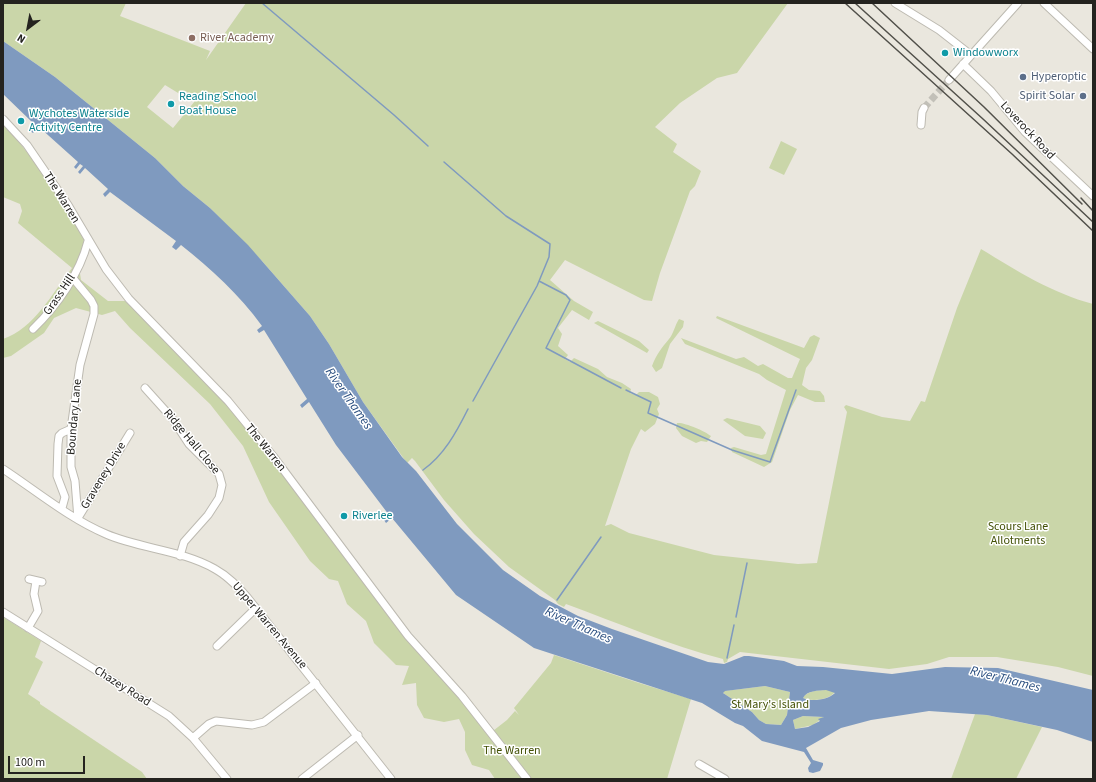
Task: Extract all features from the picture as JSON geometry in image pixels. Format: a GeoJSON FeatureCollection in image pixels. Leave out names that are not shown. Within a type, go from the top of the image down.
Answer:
{"type":"FeatureCollection","features":[{"type":"Feature","properties":{"kind":"street"},"geometry":{"type":"LineString","coordinates":[[895,3],[939,30],[971,55]]}},
{"type":"Feature","properties":{"kind":"street"},"geometry":{"type":"LineString","coordinates":[[949,80],[1018,3]]}},
{"type":"Feature","properties":{"kind":"street"},"geometry":{"type":"LineString","coordinates":[[1044,3],[1093,49]]}},
{"type":"Feature","properties":{"kind":"street","name":"Loverock Road"},"geometry":{"type":"LineString","coordinates":[[963,64],[991,91],[1025,132],[1093,196]]}},
{"type":"Feature","properties":{"kind":"street"},"geometry":{"type":"LineString","coordinates":[[921,125],[922,112],[924,108]]}},
{"type":"Feature","properties":{"kind":"street","name":"The Warren"},"geometry":{"type":"LineString","coordinates":[[3,119],[27,145],[68,205],[97,256],[129,299],[228,401],[273,456],[408,636],[462,696],[527,779]]}},
{"type":"Feature","properties":{"kind":"street","name":"Grass Hill"},"geometry":{"type":"LineString","coordinates":[[33,329],[52,308],[72,276],[83,258],[88,241]]}},
{"type":"Feature","properties":{"kind":"street"},"geometry":{"type":"LineString","coordinates":[[83,258],[97,256]]}},
{"type":"Feature","properties":{"kind":"street","name":"Boundary Lane"},"geometry":{"type":"LineString","coordinates":[[72,276],[94,306],[94,314],[80,365],[71,429],[71,467],[75,481],[78,519]]}},
{"type":"Feature","properties":{"kind":"street","name":"Ridge Hall Close"},"geometry":{"type":"LineString","coordinates":[[148,390],[172,418],[190,444],[219,474],[222,484],[219,498],[208,515],[184,542],[180,556]]}},
{"type":"Feature","properties":{"kind":"street"},"geometry":{"type":"LineString","coordinates":[[62,508],[65,497],[57,476],[58,444],[59,436],[71,429]]}},
{"type":"Feature","properties":{"kind":"street","name":"Graveney Drive"},"geometry":{"type":"LineString","coordinates":[[78,519],[130,433]]}},
{"type":"Feature","properties":{"kind":"street","name":"Upper Warren Avenue"},"geometry":{"type":"LineString","coordinates":[[3,469],[78,519],[112,536],[180,556],[215,569],[228,578],[256,608],[358,735],[391,779]]}},
{"type":"Feature","properties":{"kind":"street"},"geometry":{"type":"LineString","coordinates":[[28,628],[38,611],[34,594],[36,581]]}},
{"type":"Feature","properties":{"kind":"street"},"geometry":{"type":"LineString","coordinates":[[217,646],[256,608]]}},
{"type":"Feature","properties":{"kind":"street","name":"Chazey Road"},"geometry":{"type":"LineString","coordinates":[[3,612],[169,716],[193,738],[227,779]]}},
{"type":"Feature","properties":{"kind":"street"},"geometry":{"type":"LineString","coordinates":[[193,738],[209,724],[216,721],[252,725],[264,722],[316,683]]}},
{"type":"Feature","properties":{"kind":"street"},"geometry":{"type":"LineString","coordinates":[[302,779],[358,735]]}},
{"type":"Feature","properties":{"kind":"street"},"geometry":{"type":"LineString","coordinates":[[699,764],[726,779]]}},
{"type":"Feature","properties":{"kind":"green space","name":"Scours Lane Allotments"},"geometry":{"type":"Polygon","coordinates":[[[3,3],[126,3],[120,16],[210,51],[206,60],[246,3],[788,3],[737,73],[717,78],[680,103],[655,127],[677,144],[673,152],[701,171],[695,186],[690,191],[660,273],[652,301],[644,300],[565,260],[550,280],[574,301],[593,312],[589,320],[572,310],[558,328],[562,334],[558,346],[568,355],[565,359],[570,362],[574,358],[598,369],[607,377],[622,383],[631,389],[630,393],[636,395],[639,392],[649,392],[658,397],[660,404],[657,409],[659,414],[655,424],[645,432],[641,429],[631,449],[605,526],[611,524],[629,533],[714,555],[798,564],[817,563],[847,412],[844,407],[846,405],[882,417],[910,421],[921,401],[925,402],[957,308],[981,249],[1049,288],[1093,304],[1093,676],[1058,667],[997,657],[949,657],[927,664],[889,669],[740,652],[724,663],[723,659],[663,640],[566,604],[564,607],[558,604],[555,600],[509,567],[474,534],[444,500],[412,458],[407,463],[363,402],[329,344],[310,316],[262,261],[210,208],[183,186],[155,158],[55,77],[3,41],[3,3]],[[165,85],[147,107],[173,128],[195,101],[186,91],[183,96],[165,85]]]}},
{"type":"Feature","properties":{"kind":"green space","name":"The Warren"},"geometry":{"type":"Polygon","coordinates":[[[3,124],[48,180],[85,241],[78,260],[81,280],[108,301],[125,301],[226,403],[489,734],[507,720],[515,711],[519,715],[514,708],[551,663],[554,655],[691,699],[667,779],[495,779],[489,770],[472,765],[465,750],[465,732],[459,719],[444,722],[424,718],[417,705],[416,683],[402,685],[409,666],[396,665],[374,643],[366,621],[347,604],[338,581],[329,579],[310,561],[269,502],[243,446],[210,404],[130,328],[115,311],[102,315],[76,308],[54,318],[44,333],[11,356],[3,358],[3,339],[24,327],[42,309],[72,268],[18,223],[22,211],[20,204],[3,197],[3,124]]]}},
{"type":"Feature","properties":{"kind":"green space"},"geometry":{"type":"Polygon","coordinates":[[[781,141],[797,149],[784,175],[769,168],[781,141]]]}},
{"type":"Feature","properties":{"kind":"green space"},"geometry":{"type":"Polygon","coordinates":[[[717,316],[804,348],[810,337],[814,335],[820,338],[812,360],[806,368],[802,385],[809,390],[820,391],[824,396],[825,402],[815,402],[798,395],[790,410],[772,462],[764,467],[732,452],[731,448],[734,447],[761,455],[766,454],[786,390],[759,374],[685,344],[681,338],[736,359],[744,357],[758,366],[763,364],[788,378],[792,378],[800,359],[716,318],[717,316]]]}},
{"type":"Feature","properties":{"kind":"green space"},"geometry":{"type":"Polygon","coordinates":[[[679,319],[684,321],[683,327],[670,344],[662,368],[656,372],[652,366],[659,351],[670,337],[679,319]]]}},
{"type":"Feature","properties":{"kind":"green space"},"geometry":{"type":"Polygon","coordinates":[[[598,321],[639,341],[649,350],[647,353],[594,323],[598,321]]]}},
{"type":"Feature","properties":{"kind":"green space"},"geometry":{"type":"Polygon","coordinates":[[[727,418],[760,426],[766,433],[763,439],[745,436],[723,420],[727,418]]]}},
{"type":"Feature","properties":{"kind":"green space"},"geometry":{"type":"Polygon","coordinates":[[[677,423],[694,427],[711,436],[707,442],[701,441],[696,443],[682,436],[676,428],[677,423]]]}},
{"type":"Feature","properties":{"kind":"green space"},"geometry":{"type":"Polygon","coordinates":[[[3,617],[41,641],[35,657],[43,662],[28,694],[40,702],[40,704],[142,772],[147,779],[3,779],[3,617]]]}},
{"type":"Feature","properties":{"kind":"green space","name":"St Mary's Island"},"geometry":{"type":"Polygon","coordinates":[[[765,686],[790,692],[787,715],[781,725],[766,724],[759,720],[752,712],[723,693],[724,691],[765,686]]]}},
{"type":"Feature","properties":{"kind":"green space","name":"St Mary's Island"},"geometry":{"type":"Polygon","coordinates":[[[830,690],[835,692],[829,697],[820,700],[803,698],[811,692],[830,690]]]}},
{"type":"Feature","properties":{"kind":"green space"},"geometry":{"type":"Polygon","coordinates":[[[975,714],[987,715],[1042,727],[1016,779],[951,779],[975,714]]]}},
{"type":"Feature","properties":{"kind":"green space","name":"St Mary's Island"},"geometry":{"type":"Polygon","coordinates":[[[803,716],[824,717],[813,725],[795,729],[793,720],[803,716]]]}},
{"type":"Feature","properties":{"kind":"water","name":"River Thames"},"geometry":{"type":"Polygon","coordinates":[[[3,41],[55,77],[155,158],[183,186],[210,208],[248,245],[310,316],[329,344],[363,402],[402,457],[416,471],[457,524],[503,570],[540,596],[578,616],[708,662],[724,664],[744,656],[749,656],[784,661],[797,666],[892,674],[945,667],[998,668],[1093,690],[1093,742],[1057,730],[987,715],[929,711],[871,720],[841,728],[806,748],[813,760],[823,763],[820,771],[813,773],[809,772],[808,768],[811,763],[804,752],[762,741],[743,726],[735,723],[702,703],[534,648],[456,595],[392,518],[386,523],[384,520],[389,515],[336,445],[309,402],[302,408],[300,405],[307,399],[264,330],[259,333],[257,330],[262,326],[244,303],[214,273],[181,245],[176,250],[172,247],[176,241],[110,192],[105,197],[103,194],[108,189],[85,168],[80,174],[78,172],[83,166],[80,164],[76,169],[74,167],[78,162],[39,127],[33,133],[29,130],[35,123],[32,122],[3,94],[3,41]],[[765,686],[725,691],[723,693],[752,712],[759,720],[766,724],[781,725],[787,715],[790,692],[765,686]],[[826,690],[810,692],[803,698],[820,700],[835,693],[826,690]],[[803,716],[793,720],[795,729],[808,727],[820,721],[818,719],[824,717],[803,716]]]}},
{"type":"Feature","properties":{"kind":"waterway"},"geometry":{"type":"LineString","coordinates":[[262,3],[394,115],[428,146]]}},
{"type":"Feature","properties":{"kind":"waterway"},"geometry":{"type":"LineString","coordinates":[[444,162],[506,216],[550,244],[549,257],[537,286],[473,401]]}},
{"type":"Feature","properties":{"kind":"waterway"},"geometry":{"type":"LineString","coordinates":[[539,281],[566,295],[570,300],[546,348],[621,388]]}},
{"type":"Feature","properties":{"kind":"waterway"},"geometry":{"type":"LineString","coordinates":[[626,390],[651,402],[648,413],[732,450],[770,462],[796,390]]}},
{"type":"Feature","properties":{"kind":"waterway"},"geometry":{"type":"LineString","coordinates":[[423,470],[437,458],[443,450],[454,435],[468,409]]}},
{"type":"Feature","properties":{"kind":"waterway"},"geometry":{"type":"LineString","coordinates":[[557,600],[601,537]]}},
{"type":"Feature","properties":{"kind":"waterway"},"geometry":{"type":"LineString","coordinates":[[736,617],[747,563]]}},
{"type":"Feature","properties":{"kind":"waterway"},"geometry":{"type":"LineString","coordinates":[[727,658],[734,625]]}},
{"type":"Feature","properties":{"kind":"tunnel"},"geometry":{"type":"LineString","coordinates":[[924,108],[949,80]]}},
{"type":"Feature","properties":{"kind":"railway"},"geometry":{"type":"LineString","coordinates":[[845,3],[1012,154],[1093,231]]}},
{"type":"Feature","properties":{"kind":"railway"},"geometry":{"type":"LineString","coordinates":[[855,3],[983,119],[1093,222]]}},
{"type":"Feature","properties":{"kind":"railway"},"geometry":{"type":"LineString","coordinates":[[872,3],[984,107],[1082,204]]}},
{"type":"Feature","properties":{"kind":"railway"},"geometry":{"type":"LineString","coordinates":[[1081,198],[1093,211]]}},
{"type":"Feature","properties":{"kind":"place","name":"River Academy"},"geometry":{"type":"Point","coordinates":[192,38]}},
{"type":"Feature","properties":{"kind":"place","name":"Windowworx"},"geometry":{"type":"Point","coordinates":[945,53]}},
{"type":"Feature","properties":{"kind":"place","name":"Hyperoptic"},"geometry":{"type":"Point","coordinates":[1023,77]}},
{"type":"Feature","properties":{"kind":"place","name":"Spirit Solar"},"geometry":{"type":"Point","coordinates":[1083,96]}},
{"type":"Feature","properties":{"kind":"place","name":"Reading School Boat House"},"geometry":{"type":"Point","coordinates":[171,104]}},
{"type":"Feature","properties":{"kind":"place","name":"Wychotes Waterside Activity Centre"},"geometry":{"type":"Point","coordinates":[21,121]}},
{"type":"Feature","properties":{"kind":"place","name":"Riverlee"},"geometry":{"type":"Point","coordinates":[344,516]}}]}
